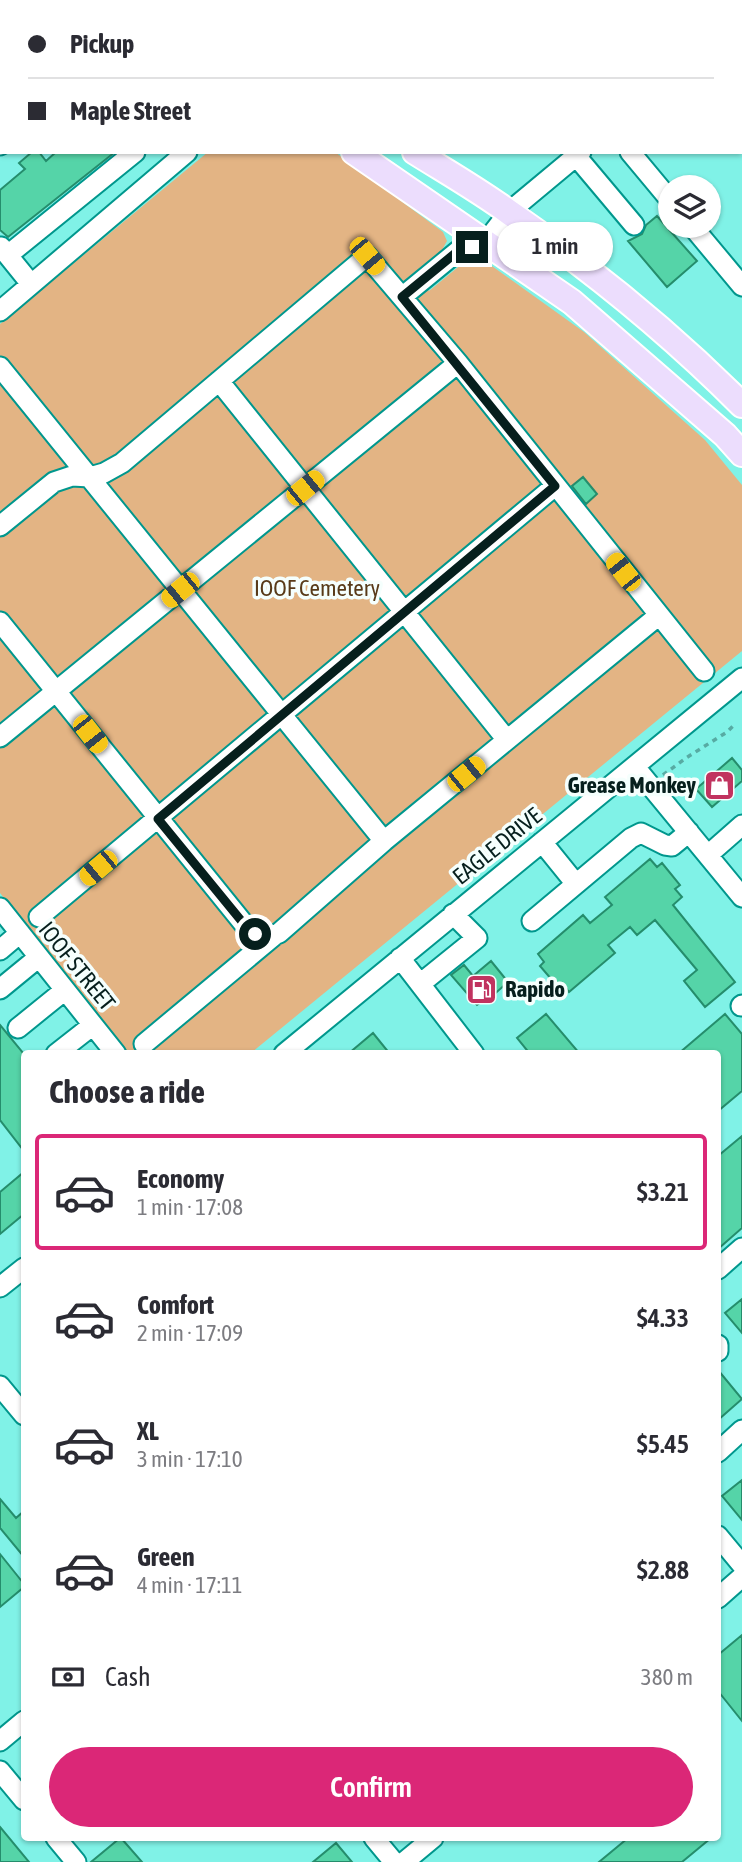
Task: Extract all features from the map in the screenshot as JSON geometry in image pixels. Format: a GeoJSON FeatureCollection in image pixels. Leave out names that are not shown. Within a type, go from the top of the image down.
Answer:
{"type":"FeatureCollection","features":[{"type":"Feature","properties":{"kind":"main road"},"geometry":{"type":"LineString","coordinates":[[357,154],[572,302],[725,435],[742,454]]}},
{"type":"Feature","properties":{"kind":"main road"},"geometry":{"type":"LineString","coordinates":[[418,154],[509,212],[583,266],[672,337],[742,404]]}},
{"type":"Feature","properties":{"kind":"street"},"geometry":{"type":"LineString","coordinates":[[31,284],[4,250],[132,154]]}},
{"type":"Feature","properties":{"kind":"street"},"geometry":{"type":"LineString","coordinates":[[0,311],[185,154]]}},
{"type":"Feature","properties":{"kind":"street"},"geometry":{"type":"LineString","coordinates":[[402,297],[458,251],[485,243],[509,212],[579,154],[634,225]]}},
{"type":"Feature","properties":{"kind":"street"},"geometry":{"type":"LineString","coordinates":[[632,154],[658,186]]}},
{"type":"Feature","properties":{"kind":"street"},"geometry":{"type":"LineString","coordinates":[[702,238],[742,286]]}},
{"type":"Feature","properties":{"kind":"street"},"geometry":{"type":"LineString","coordinates":[[0,526],[54,482],[72,476],[90,477],[122,463],[367,256],[458,363],[704,671]]}},
{"type":"Feature","properties":{"kind":"street"},"geometry":{"type":"LineString","coordinates":[[0,737],[458,363]]}},
{"type":"Feature","properties":{"kind":"street"},"geometry":{"type":"LineString","coordinates":[[0,367],[384,841]]}},
{"type":"Feature","properties":{"kind":"street"},"geometry":{"type":"LineString","coordinates":[[219,381],[507,740]]}},
{"type":"Feature","properties":{"kind":"street"},"geometry":{"type":"LineString","coordinates":[[39,917],[555,486]]}},
{"type":"Feature","properties":{"kind":"street"},"geometry":{"type":"LineString","coordinates":[[144,1044],[384,841],[658,616]]}},
{"type":"Feature","properties":{"kind":"street"},"geometry":{"type":"LineString","coordinates":[[0,622],[248,929],[259,935],[275,935]]}},
{"type":"Feature","properties":{"kind":"street","name":"EAGLE DRIVE"},"geometry":{"type":"LineString","coordinates":[[289,1050],[742,678]]}},
{"type":"Feature","properties":{"kind":"street"},"geometry":{"type":"LineString","coordinates":[[635,767],[742,897]]}},
{"type":"Feature","properties":{"kind":"street"},"geometry":{"type":"LineString","coordinates":[[708,855],[742,825]]}},
{"type":"Feature","properties":{"kind":"street"},"geometry":{"type":"LineString","coordinates":[[532,921],[631,838],[641,833],[672,846],[689,832]]}},
{"type":"Feature","properties":{"kind":"street"},"geometry":{"type":"LineString","coordinates":[[542,842],[576,884]]}},
{"type":"Feature","properties":{"kind":"street","name":"IOOF STREET"},"geometry":{"type":"LineString","coordinates":[[0,908],[113,1050]]}},
{"type":"Feature","properties":{"kind":"street"},"geometry":{"type":"LineString","coordinates":[[420,984],[477,938],[453,914]]}},
{"type":"Feature","properties":{"kind":"street"},"geometry":{"type":"LineString","coordinates":[[0,950],[20,933]]}},
{"type":"Feature","properties":{"kind":"street"},"geometry":{"type":"LineString","coordinates":[[0,989],[39,957]]}},
{"type":"Feature","properties":{"kind":"street"},"geometry":{"type":"LineString","coordinates":[[400,958],[471,1050]]}},
{"type":"Feature","properties":{"kind":"street"},"geometry":{"type":"LineString","coordinates":[[18,1028],[65,990]]}},
{"type":"Feature","properties":{"kind":"street"},"geometry":{"type":"LineString","coordinates":[[61,1050],[93,1025]]}},
{"type":"Feature","properties":{"kind":"street"},"geometry":{"type":"LineString","coordinates":[[721,1266],[742,1248]]}},
{"type":"Feature","properties":{"kind":"street"},"geometry":{"type":"LineString","coordinates":[[0,1287],[21,1270]]}},
{"type":"Feature","properties":{"kind":"street"},"geometry":{"type":"LineString","coordinates":[[0,1385],[21,1411]]}},
{"type":"Feature","properties":{"kind":"street"},"geometry":{"type":"LineString","coordinates":[[721,1448],[742,1430]]}},
{"type":"Feature","properties":{"kind":"street"},"geometry":{"type":"LineString","coordinates":[[721,1540],[742,1565]]}},
{"type":"Feature","properties":{"kind":"street"},"geometry":{"type":"LineString","coordinates":[[721,1595],[742,1577]]}},
{"type":"Feature","properties":{"kind":"street"},"geometry":{"type":"LineString","coordinates":[[0,1741],[21,1724]]}},
{"type":"Feature","properties":{"kind":"street"},"geometry":{"type":"LineString","coordinates":[[0,1771],[21,1796]]}},
{"type":"Feature","properties":{"kind":"street"},"geometry":{"type":"LineString","coordinates":[[58,1841],[76,1862]]}},
{"type":"Feature","properties":{"kind":"street"},"geometry":{"type":"LineString","coordinates":[[376,1841],[394,1862]]}},
{"type":"Feature","properties":{"kind":"street"},"geometry":{"type":"LineString","coordinates":[[404,1862],[429,1841]]}},
{"type":"Feature","properties":{"kind":"path"},"geometry":{"type":"LineString","coordinates":[[664,775],[733,726]]}},
{"type":"Feature","properties":{"kind":"green space","name":"IOOF Cemetery"},"geometry":{"type":"Polygon","coordinates":[[[206,154],[338,154],[443,232],[447,241],[442,250],[415,272],[429,291],[463,263],[478,256],[584,332],[705,440],[742,485],[742,651],[255,1050],[127,1050],[0,893],[0,324],[206,154]]]}},
{"type":"Feature","properties":{"kind":"building"},"geometry":{"type":"Polygon","coordinates":[[[30,154],[41,154],[46,161],[54,154],[112,154],[8,237],[0,230],[0,190],[25,169],[19,163],[30,154]]]}},
{"type":"Feature","properties":{"kind":"building"},"geometry":{"type":"Polygon","coordinates":[[[657,216],[658,238],[677,238],[697,261],[667,287],[628,241],[642,234],[646,225],[657,216]]]}},
{"type":"Feature","properties":{"kind":"building"},"geometry":{"type":"Polygon","coordinates":[[[583,477],[597,494],[586,504],[572,486],[583,477]]]}},
{"type":"Feature","properties":{"kind":"building","name":"Grease Monkey"},"geometry":{"type":"Polygon","coordinates":[[[732,758],[742,770],[742,781],[712,807],[696,789],[732,758]]]}},
{"type":"Feature","properties":{"kind":"building"},"geometry":{"type":"Polygon","coordinates":[[[650,859],[657,867],[662,863],[680,885],[675,889],[682,897],[673,905],[735,982],[705,1007],[684,981],[697,970],[655,920],[637,935],[630,927],[608,945],[615,953],[569,992],[562,983],[558,987],[540,966],[544,962],[538,954],[583,915],[590,923],[612,905],[605,897],[650,859]]]}},
{"type":"Feature","properties":{"kind":"building","name":"Rapido"},"geometry":{"type":"Polygon","coordinates":[[[491,961],[508,982],[489,999],[488,997],[477,1005],[451,975],[464,965],[473,976],[491,961]]]}},
{"type":"Feature","properties":{"kind":"building"},"geometry":{"type":"Polygon","coordinates":[[[546,1014],[577,1050],[527,1050],[517,1038],[546,1014]]]}},
{"type":"Feature","properties":{"kind":"building"},"geometry":{"type":"Polygon","coordinates":[[[725,1014],[742,1034],[742,1091],[721,1108],[721,1050],[683,1050],[725,1014]]]}},
{"type":"Feature","properties":{"kind":"building"},"geometry":{"type":"Polygon","coordinates":[[[0,1025],[21,1050],[21,1147],[0,1120],[0,1025]]]}},
{"type":"Feature","properties":{"kind":"building"},"geometry":{"type":"Polygon","coordinates":[[[373,1033],[387,1050],[353,1050],[373,1033]]]}},
{"type":"Feature","properties":{"kind":"building"},"geometry":{"type":"Polygon","coordinates":[[[742,1136],[742,1228],[721,1246],[721,1154],[742,1136]]]}},
{"type":"Feature","properties":{"kind":"building"},"geometry":{"type":"Polygon","coordinates":[[[21,1174],[21,1216],[0,1234],[0,1192],[21,1174]]]}},
{"type":"Feature","properties":{"kind":"building"},"geometry":{"type":"Polygon","coordinates":[[[742,1299],[742,1333],[725,1313],[742,1299]]]}},
{"type":"Feature","properties":{"kind":"building"},"geometry":{"type":"Polygon","coordinates":[[[721,1374],[742,1399],[721,1417],[721,1374]]]}},
{"type":"Feature","properties":{"kind":"building"},"geometry":{"type":"Polygon","coordinates":[[[742,1480],[742,1520],[722,1496],[742,1480]]]}},
{"type":"Feature","properties":{"kind":"building"},"geometry":{"type":"Polygon","coordinates":[[[0,1499],[16,1518],[21,1514],[21,1553],[0,1528],[0,1499]]]}},
{"type":"Feature","properties":{"kind":"building"},"geometry":{"type":"Polygon","coordinates":[[[0,1554],[21,1580],[21,1590],[0,1607],[0,1554]]]}},
{"type":"Feature","properties":{"kind":"building"},"geometry":{"type":"Polygon","coordinates":[[[742,1635],[742,1721],[721,1695],[721,1652],[742,1635]]]}},
{"type":"Feature","properties":{"kind":"building"},"geometry":{"type":"Polygon","coordinates":[[[0,1827],[29,1862],[0,1862],[0,1827]]]}},
{"type":"Feature","properties":{"kind":"building"},"geometry":{"type":"Polygon","coordinates":[[[116,1841],[124,1841],[142,1862],[91,1862],[116,1841]]]}},
{"type":"Feature","properties":{"kind":"building"},"geometry":{"type":"Polygon","coordinates":[[[624,1841],[707,1841],[682,1862],[599,1862],[624,1841]]]}},
{"type":"Feature","properties":{"kind":"building"},"geometry":{"type":"Polygon","coordinates":[[[336,1843],[352,1862],[313,1862],[336,1843]]]}},
{"type":"Feature","properties":{"kind":"place","name":"Grease Monkey"},"geometry":{"type":"Point","coordinates":[719,785]}},
{"type":"Feature","properties":{"kind":"place","name":"Rapido"},"geometry":{"type":"Point","coordinates":[482,989]}},
{"type":"Feature","properties":{"kind":"route"},"geometry":{"type":"LineString","coordinates":[[255,934],[248,929],[158,819],[555,486],[402,297],[458,251],[472,247]]}}]}
